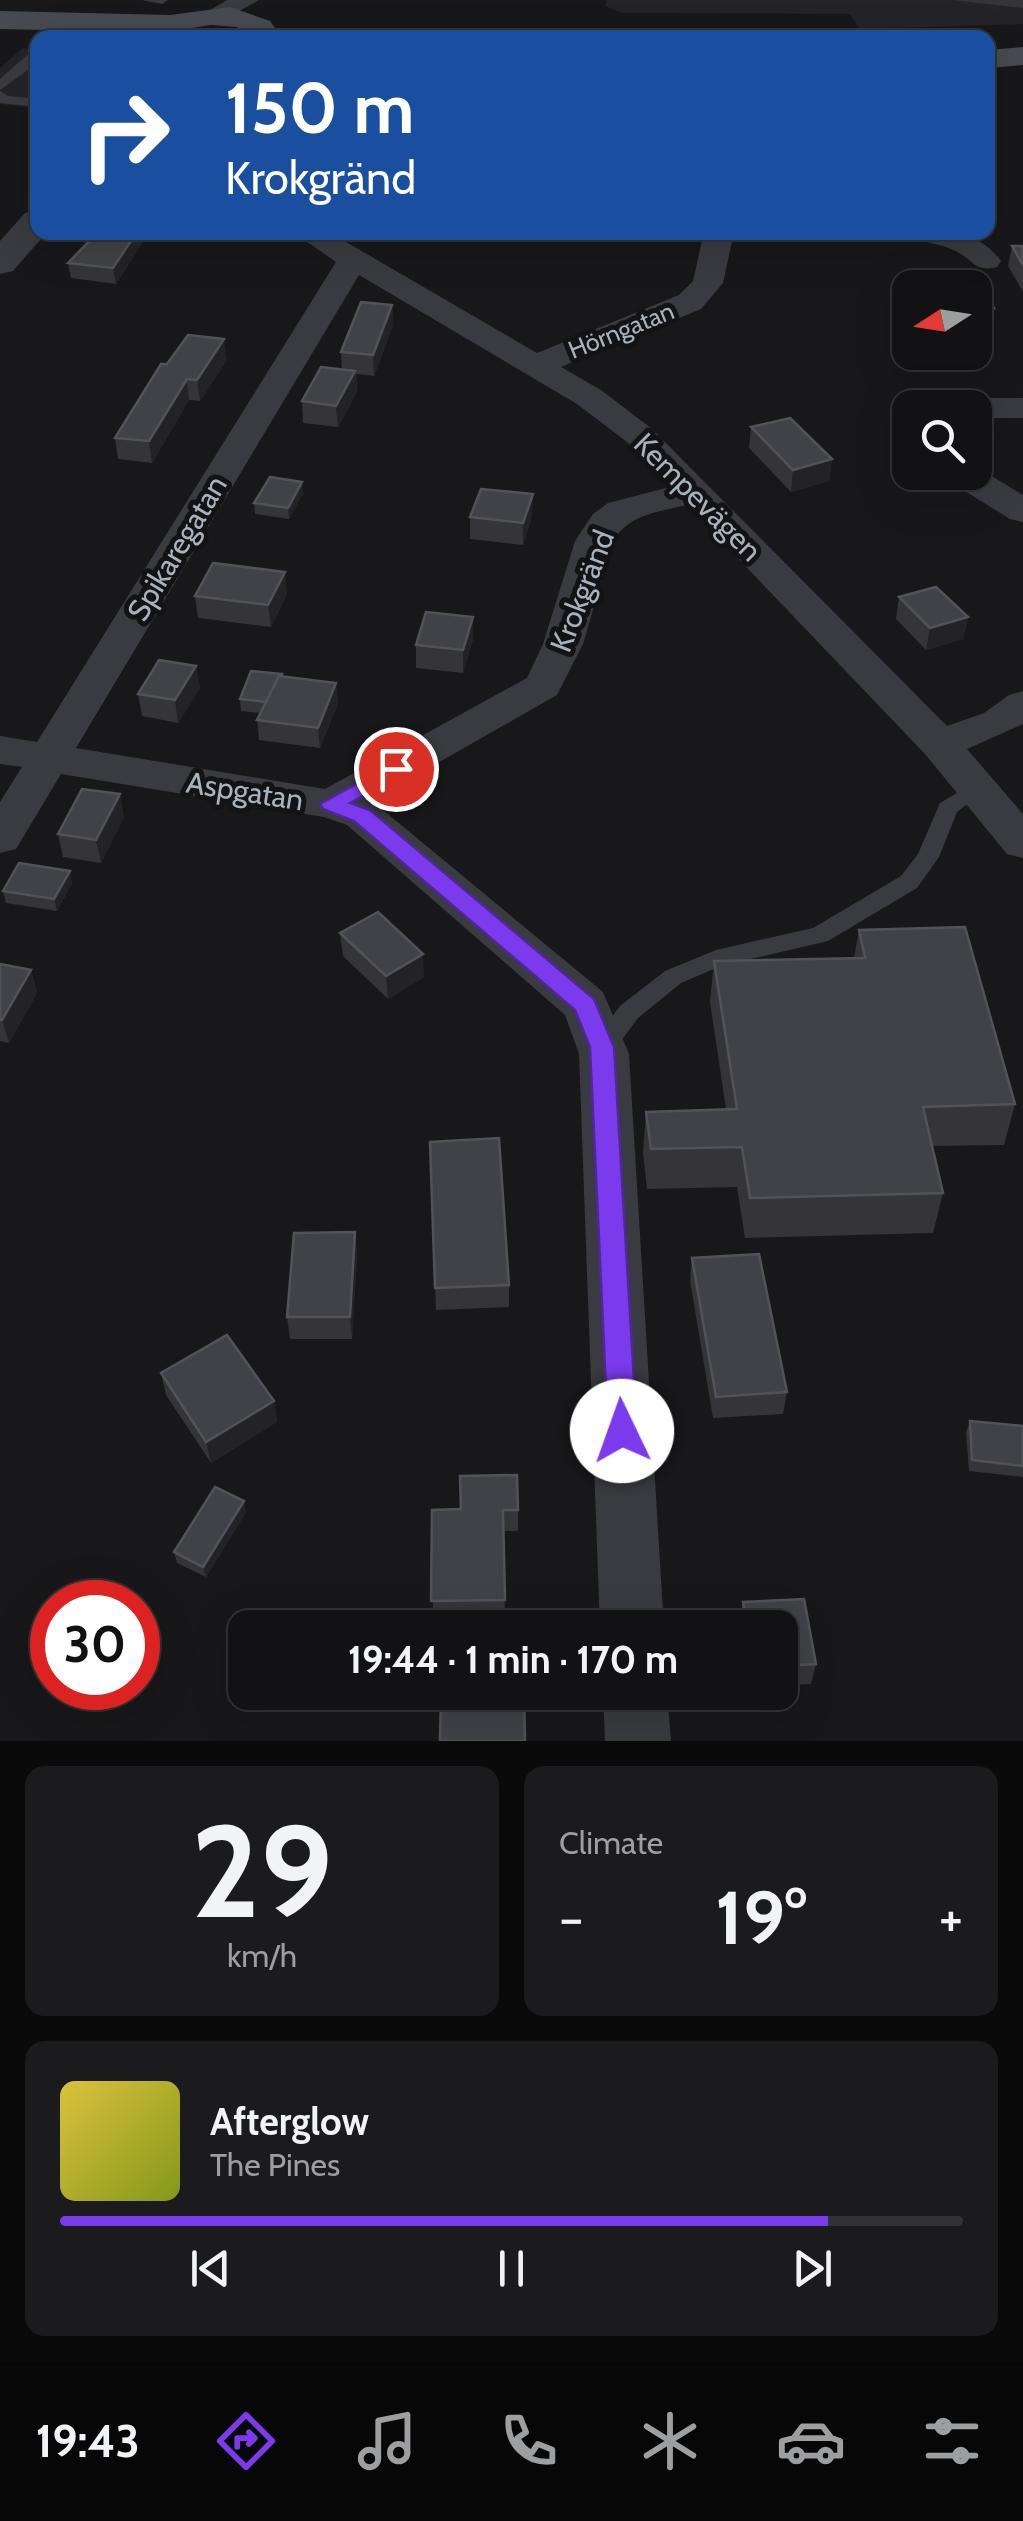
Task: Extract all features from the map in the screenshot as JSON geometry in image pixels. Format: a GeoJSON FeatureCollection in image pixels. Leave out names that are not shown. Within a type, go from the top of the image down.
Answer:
{"type":"FeatureCollection","features":[{"type":"Feature","properties":{"kind":"main road"},"geometry":{"type":"LineString","coordinates":[[0,20],[160,20],[212,16],[264,22]]}},
{"type":"Feature","properties":{"kind":"main road"},"geometry":{"type":"LineString","coordinates":[[0,32],[30,34]]}},
{"type":"Feature","properties":{"kind":"main road"},"geometry":{"type":"LineString","coordinates":[[995,48],[1023,46]]}},
{"type":"Feature","properties":{"kind":"main road"},"geometry":{"type":"LineString","coordinates":[[995,58],[1023,56]]}},
{"type":"Feature","properties":{"kind":"street","name":"Kempevägen"},"geometry":{"type":"LineString","coordinates":[[321,240],[589,397],[638,435],[940,744],[1023,843]]}},
{"type":"Feature","properties":{"kind":"street","name":"Hörngatan"},"geometry":{"type":"LineString","coordinates":[[536,365],[690,302],[708,284],[717,240]]}},
{"type":"Feature","properties":{"kind":"street"},"geometry":{"type":"LineString","coordinates":[[950,240],[970,246],[986,261]]}},
{"type":"Feature","properties":{"kind":"street","name":"Spikaregatan"},"geometry":{"type":"LineString","coordinates":[[0,838],[354,258]]}},
{"type":"Feature","properties":{"kind":"street"},"geometry":{"type":"LineString","coordinates":[[992,408],[1023,408]]}},
{"type":"Feature","properties":{"kind":"street"},"geometry":{"type":"LineString","coordinates":[[990,490],[1023,510]]}},
{"type":"Feature","properties":{"kind":"street","name":"Krokgränd"},"geometry":{"type":"LineString","coordinates":[[331,804],[526,699],[543,686],[563,644],[594,542],[606,522],[621,511],[693,492]]}},
{"type":"Feature","properties":{"kind":"street"},"geometry":{"type":"LineString","coordinates":[[940,744],[998,722],[1023,704]]}},
{"type":"Feature","properties":{"kind":"street","name":"Aspgatan"},"geometry":{"type":"LineString","coordinates":[[0,750],[331,804],[362,816],[586,1005],[602,1047],[631,1610]]}},
{"type":"Feature","properties":{"kind":"street"},"geometry":{"type":"LineString","coordinates":[[636,1710],[638,1741]]}},
{"type":"Feature","properties":{"kind":"lane"},"geometry":{"type":"LineString","coordinates":[[148,0],[160,20]]}},
{"type":"Feature","properties":{"kind":"lane"},"geometry":{"type":"LineString","coordinates":[[0,86],[30,59]]}},
{"type":"Feature","properties":{"kind":"lane"},"geometry":{"type":"LineString","coordinates":[[0,96],[4,100],[30,102]]}},
{"type":"Feature","properties":{"kind":"lane"},"geometry":{"type":"LineString","coordinates":[[602,1047],[628,1012],[673,977],[716,959],[820,935],[909,882],[928,857],[948,808],[976,788]]}},
{"type":"Feature","properties":{"kind":"shaded area"},"geometry":{"type":"Polygon","coordinates":[[[607,0],[1023,0],[1023,24],[860,29],[850,14],[622,13],[605,6],[607,0]]]}},
{"type":"Feature","properties":{"kind":"shaded area"},"geometry":{"type":"Polygon","coordinates":[[[23,48],[30,49],[30,107],[0,104],[0,68],[23,48]]]}},
{"type":"Feature","properties":{"kind":"building"},"geometry":{"type":"Polygon","coordinates":[[[90,240],[132,240],[113,268],[68,263],[90,240]]]}},
{"type":"Feature","properties":{"kind":"building"},"geometry":{"type":"Polygon","coordinates":[[[1012,246],[1023,246],[1023,265],[1012,246]]]}},
{"type":"Feature","properties":{"kind":"building"},"geometry":{"type":"Polygon","coordinates":[[[361,302],[392,305],[373,355],[341,352],[361,302]]]}},
{"type":"Feature","properties":{"kind":"building"},"geometry":{"type":"Polygon","coordinates":[[[188,335],[224,339],[197,380],[187,379],[149,441],[115,438],[161,364],[167,364],[188,335]]]}},
{"type":"Feature","properties":{"kind":"building"},"geometry":{"type":"Polygon","coordinates":[[[321,367],[355,371],[336,406],[302,401],[321,367]]]}},
{"type":"Feature","properties":{"kind":"building"},"geometry":{"type":"Polygon","coordinates":[[[790,418],[832,459],[793,470],[751,427],[790,418]]]}},
{"type":"Feature","properties":{"kind":"building"},"geometry":{"type":"Polygon","coordinates":[[[270,477],[302,482],[288,508],[254,503],[270,477]]]}},
{"type":"Feature","properties":{"kind":"building"},"geometry":{"type":"Polygon","coordinates":[[[481,489],[533,494],[523,523],[470,517],[481,489]]]}},
{"type":"Feature","properties":{"kind":"building"},"geometry":{"type":"Polygon","coordinates":[[[213,563],[285,572],[268,605],[195,596],[213,563]]]}},
{"type":"Feature","properties":{"kind":"building"},"geometry":{"type":"Polygon","coordinates":[[[936,587],[968,617],[930,628],[899,597],[936,587]]]}},
{"type":"Feature","properties":{"kind":"building"},"geometry":{"type":"Polygon","coordinates":[[[426,612],[473,617],[463,650],[416,645],[426,612]]]}},
{"type":"Feature","properties":{"kind":"building"},"geometry":{"type":"Polygon","coordinates":[[[159,660],[196,666],[175,700],[138,694],[159,660]]]}},
{"type":"Feature","properties":{"kind":"building"},"geometry":{"type":"Polygon","coordinates":[[[251,671],[282,674],[266,702],[240,699],[251,671]]]}},
{"type":"Feature","properties":{"kind":"building"},"geometry":{"type":"Polygon","coordinates":[[[279,676],[336,683],[318,728],[257,720],[279,676]]]}},
{"type":"Feature","properties":{"kind":"building"},"geometry":{"type":"Polygon","coordinates":[[[82,789],[120,794],[96,840],[58,834],[82,789]]]}},
{"type":"Feature","properties":{"kind":"building"},"geometry":{"type":"Polygon","coordinates":[[[19,863],[70,871],[54,899],[3,891],[19,863]]]}},
{"type":"Feature","properties":{"kind":"building"},"geometry":{"type":"Polygon","coordinates":[[[378,912],[423,954],[386,976],[340,933],[378,912]]]}},
{"type":"Feature","properties":{"kind":"building"},"geometry":{"type":"Polygon","coordinates":[[[965,927],[1015,1104],[923,1107],[943,1193],[750,1198],[742,1147],[651,1149],[646,1112],[737,1109],[714,961],[865,958],[859,930],[965,927]]]}},
{"type":"Feature","properties":{"kind":"building"},"geometry":{"type":"Polygon","coordinates":[[[0,964],[31,970],[2,1020],[0,1020],[0,964]]]}},
{"type":"Feature","properties":{"kind":"building"},"geometry":{"type":"Polygon","coordinates":[[[499,1138],[509,1285],[435,1288],[430,1142],[499,1138]]]}},
{"type":"Feature","properties":{"kind":"building"},"geometry":{"type":"Polygon","coordinates":[[[355,1232],[350,1317],[287,1317],[294,1233],[355,1232]]]}},
{"type":"Feature","properties":{"kind":"building"},"geometry":{"type":"Polygon","coordinates":[[[759,1254],[787,1392],[716,1397],[692,1258],[759,1254]]]}},
{"type":"Feature","properties":{"kind":"building"},"geometry":{"type":"Polygon","coordinates":[[[227,1335],[274,1401],[206,1442],[161,1373],[227,1335]]]}},
{"type":"Feature","properties":{"kind":"building"},"geometry":{"type":"Polygon","coordinates":[[[970,1421],[1023,1426],[1023,1466],[972,1460],[970,1421]]]}},
{"type":"Feature","properties":{"kind":"building"},"geometry":{"type":"Polygon","coordinates":[[[517,1475],[518,1510],[503,1510],[505,1600],[431,1601],[432,1510],[461,1509],[460,1476],[517,1475]]]}},
{"type":"Feature","properties":{"kind":"building"},"geometry":{"type":"Polygon","coordinates":[[[215,1487],[244,1501],[203,1567],[174,1552],[215,1487]]]}},
{"type":"Feature","properties":{"kind":"building"},"geometry":{"type":"Polygon","coordinates":[[[804,1599],[816,1664],[798,1665],[798,1610],[744,1610],[743,1602],[804,1599]]]}},
{"type":"Feature","properties":{"kind":"building"},"geometry":{"type":"Polygon","coordinates":[[[441,1710],[524,1710],[525,1741],[440,1741],[441,1710]]]}},
{"type":"Feature","properties":{"kind":"route"},"geometry":{"type":"LineString","coordinates":[[396,769],[331,804],[362,816],[586,1005],[602,1047],[622,1431]]}}]}
